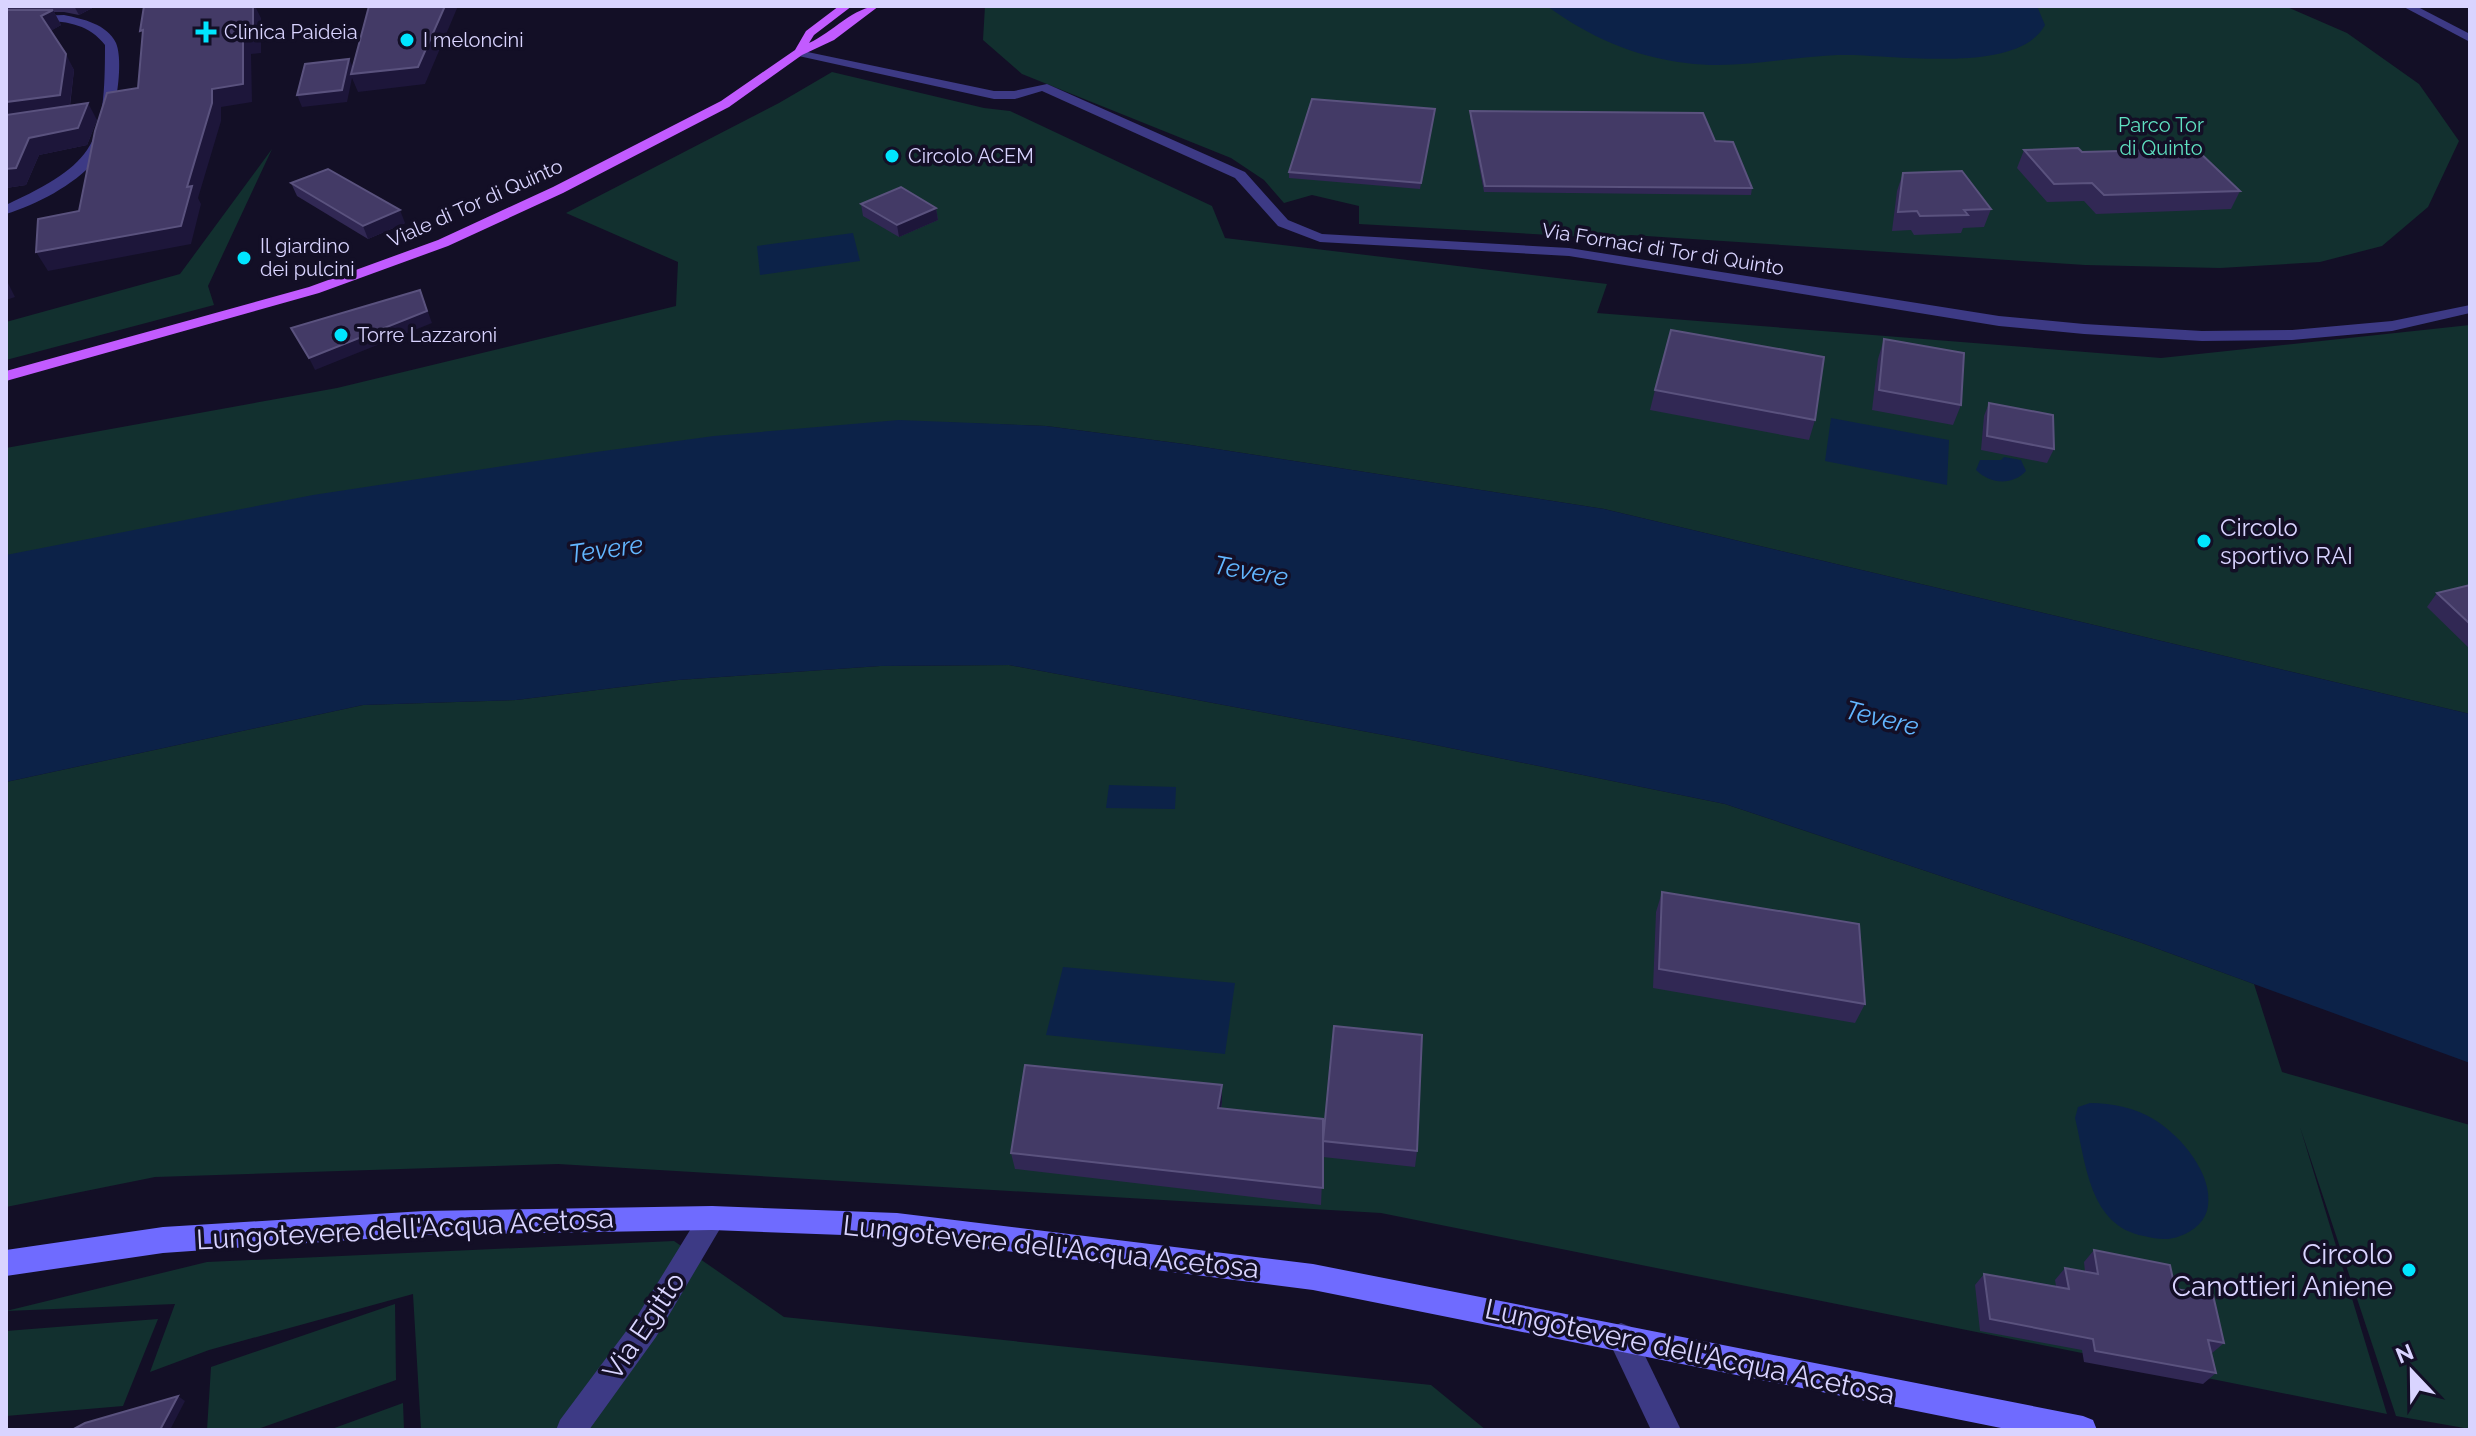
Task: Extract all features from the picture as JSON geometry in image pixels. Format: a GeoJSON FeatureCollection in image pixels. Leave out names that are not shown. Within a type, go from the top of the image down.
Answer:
{"type":"FeatureCollection","features":[{"type":"Feature","properties":{"kind":"main road","name":"Viale di Tor di Quinto"},"geometry":{"type":"LineString","coordinates":[[798,53],[810,33],[846,6]]}},
{"type":"Feature","properties":{"kind":"main road","name":"Viale di Tor di Quinto"},"geometry":{"type":"LineString","coordinates":[[6,376],[314,290],[415,254],[531,202],[678,130],[742,94],[798,53],[830,38],[873,6]]}},
{"type":"Feature","properties":{"kind":"main road","name":"Lungotevere dell'Acqua Acetosa"},"geometry":{"type":"LineString","coordinates":[[6,1263],[163,1240],[306,1229],[568,1219],[712,1218],[897,1225],[1213,1262],[1313,1277],[2083,1430]]}},
{"type":"Feature","properties":{"kind":"street"},"geometry":{"type":"LineString","coordinates":[[2408,6],[2470,39]]}},
{"type":"Feature","properties":{"kind":"street"},"geometry":{"type":"LineString","coordinates":[[6,20],[81,21],[107,38],[111,45],[103,138],[86,162],[57,183],[6,210]]}},
{"type":"Feature","properties":{"kind":"street","name":"Via Fornaci di Tor di Quinto"},"geometry":{"type":"LineString","coordinates":[[798,53],[994,95],[1015,95],[1043,87],[1240,175],[1283,223],[1320,238],[1569,252],[1986,319],[2084,329],[2202,336],[2292,335],[2392,326],[2470,309]]}},
{"type":"Feature","properties":{"kind":"street"},"geometry":{"type":"LineString","coordinates":[[92,114],[106,112]]}},
{"type":"Feature","properties":{"kind":"street","name":"Via Egitto"},"geometry":{"type":"LineString","coordinates":[[570,1430],[637,1343],[712,1218]]}},
{"type":"Feature","properties":{"kind":"street"},"geometry":{"type":"LineString","coordinates":[[1621,1337],[1647,1395],[1667,1430]]}},
{"type":"Feature","properties":{"kind":"green space","name":"Parco Tor di Quinto"},"geometry":{"type":"Polygon","coordinates":[[[985,6],[2285,6],[2347,33],[2419,84],[2459,141],[2428,207],[2382,246],[2320,262],[2220,268],[2085,265],[1631,235],[1603,238],[1359,224],[1359,206],[1312,195],[1284,203],[1264,180],[1231,158],[1022,74],[983,40],[985,6]]]}},
{"type":"Feature","properties":{"kind":"green space"},"geometry":{"type":"Polygon","coordinates":[[[832,72],[984,108],[1010,111],[1212,206],[1225,238],[1607,284],[1597,313],[2161,358],[2470,325],[2470,714],[1604,509],[1184,444],[1046,426],[931,422],[6,557],[6,448],[337,388],[676,306],[678,262],[566,213],[779,103],[832,72]]]}},
{"type":"Feature","properties":{"kind":"green space"},"geometry":{"type":"Polygon","coordinates":[[[272,149],[208,286],[214,305],[6,360],[6,322],[180,274],[272,149]]]}},
{"type":"Feature","properties":{"kind":"green space"},"geometry":{"type":"Polygon","coordinates":[[[1009,665],[1416,741],[1725,804],[2142,943],[2254,984],[2282,1072],[2470,1125],[2470,1429],[2396,1416],[2300,1127],[2387,1414],[1381,1213],[558,1164],[155,1177],[6,1207],[6,782],[363,705],[516,700],[678,680],[880,666],[1009,665]]]}},
{"type":"Feature","properties":{"kind":"green space"},"geometry":{"type":"Polygon","coordinates":[[[674,1241],[784,1317],[1431,1385],[1486,1430],[421,1430],[413,1294],[209,1350],[150,1372],[175,1304],[6,1311],[207,1262],[674,1241]]]}},
{"type":"Feature","properties":{"kind":"green space"},"geometry":{"type":"Polygon","coordinates":[[[395,1304],[396,1380],[255,1430],[207,1430],[211,1367],[395,1304]]]}},
{"type":"Feature","properties":{"kind":"green space"},"geometry":{"type":"Polygon","coordinates":[[[158,1319],[123,1406],[6,1416],[6,1331],[158,1319]]]}},
{"type":"Feature","properties":{"kind":"green space"},"geometry":{"type":"Polygon","coordinates":[[[403,1403],[404,1430],[329,1430],[403,1403]]]}},
{"type":"Feature","properties":{"kind":"water"},"geometry":{"type":"Polygon","coordinates":[[[1547,6],[2037,6],[2045,25],[2030,41],[2008,51],[1980,57],[1950,59],[1837,55],[1705,65],[1648,56],[1612,44],[1547,6]]]}},
{"type":"Feature","properties":{"kind":"water"},"geometry":{"type":"Polygon","coordinates":[[[853,233],[860,261],[760,275],[757,246],[853,233]]]}},
{"type":"Feature","properties":{"kind":"water"},"geometry":{"type":"Polygon","coordinates":[[[1831,418],[1949,440],[1947,485],[1825,461],[1831,418]]]}},
{"type":"Feature","properties":{"kind":"water","name":"Tevere"},"geometry":{"type":"Polygon","coordinates":[[[899,420],[1046,426],[1184,444],[1604,509],[2470,714],[2470,1063],[2142,943],[1725,804],[1416,741],[1009,665],[880,666],[678,680],[516,700],[363,705],[6,782],[6,555],[313,495],[596,452],[714,436],[899,420]]]}},
{"type":"Feature","properties":{"kind":"water"},"geometry":{"type":"Polygon","coordinates":[[[2004,457],[2021,460],[2026,471],[2014,479],[2001,481],[1988,478],[1976,470],[1980,460],[2001,460],[2004,457]]]}},
{"type":"Feature","properties":{"kind":"water"},"geometry":{"type":"Polygon","coordinates":[[[1109,785],[1176,787],[1175,809],[1106,808],[1109,785]]]}},
{"type":"Feature","properties":{"kind":"water"},"geometry":{"type":"Polygon","coordinates":[[[1063,967],[1235,983],[1225,1054],[1046,1035],[1063,967]]]}},
{"type":"Feature","properties":{"kind":"water"},"geometry":{"type":"Polygon","coordinates":[[[2090,1103],[2115,1105],[2140,1112],[2165,1127],[2185,1146],[2200,1169],[2208,1194],[2207,1211],[2202,1221],[2176,1238],[2158,1239],[2126,1230],[2112,1220],[2093,1190],[2075,1118],[2078,1107],[2090,1103]]]}},
{"type":"Feature","properties":{"kind":"building"},"geometry":{"type":"Polygon","coordinates":[[[144,6],[253,6],[253,36],[243,37],[243,84],[212,89],[212,103],[187,187],[192,186],[181,226],[36,252],[38,219],[79,211],[95,131],[107,93],[138,88],[144,6]]]}},
{"type":"Feature","properties":{"kind":"building"},"geometry":{"type":"Polygon","coordinates":[[[369,6],[445,6],[418,67],[351,74],[369,6]]]}},
{"type":"Feature","properties":{"kind":"building"},"geometry":{"type":"Polygon","coordinates":[[[6,10],[53,10],[41,16],[66,54],[60,95],[6,102],[6,10]]]}},
{"type":"Feature","properties":{"kind":"building"},"geometry":{"type":"Polygon","coordinates":[[[349,59],[342,90],[297,95],[305,64],[349,59]]]}},
{"type":"Feature","properties":{"kind":"building"},"geometry":{"type":"Polygon","coordinates":[[[1312,99],[1435,109],[1421,183],[1289,172],[1312,99]]]}},
{"type":"Feature","properties":{"kind":"building"},"geometry":{"type":"Polygon","coordinates":[[[88,103],[78,128],[29,138],[16,168],[6,169],[6,115],[88,103]]]}},
{"type":"Feature","properties":{"kind":"building"},"geometry":{"type":"Polygon","coordinates":[[[1470,111],[1703,113],[1715,141],[1733,142],[1752,188],[1485,186],[1470,111]]]}},
{"type":"Feature","properties":{"kind":"building"},"geometry":{"type":"Polygon","coordinates":[[[2078,148],[2082,152],[2196,149],[2240,191],[2104,195],[2092,183],[2054,184],[2024,150],[2078,148]]]}},
{"type":"Feature","properties":{"kind":"building"},"geometry":{"type":"Polygon","coordinates":[[[328,169],[400,210],[363,226],[291,183],[328,169]]]}},
{"type":"Feature","properties":{"kind":"building"},"geometry":{"type":"Polygon","coordinates":[[[1962,171],[1991,209],[1964,210],[1968,215],[1920,216],[1917,211],[1898,212],[1903,173],[1962,171]]]}},
{"type":"Feature","properties":{"kind":"building"},"geometry":{"type":"Polygon","coordinates":[[[901,187],[936,208],[897,225],[861,204],[901,187]]]}},
{"type":"Feature","properties":{"kind":"building"},"geometry":{"type":"Polygon","coordinates":[[[420,290],[427,311],[309,358],[291,328],[420,290]]]}},
{"type":"Feature","properties":{"kind":"building"},"geometry":{"type":"Polygon","coordinates":[[[1671,330],[1824,357],[1815,420],[1655,390],[1671,330]]]}},
{"type":"Feature","properties":{"kind":"building"},"geometry":{"type":"Polygon","coordinates":[[[1884,339],[1964,353],[1961,405],[1879,390],[1884,339]]]}},
{"type":"Feature","properties":{"kind":"building"},"geometry":{"type":"Polygon","coordinates":[[[1989,403],[2053,415],[2054,449],[1987,436],[1989,403]]]}},
{"type":"Feature","properties":{"kind":"building"},"geometry":{"type":"Polygon","coordinates":[[[2470,585],[2470,624],[2437,593],[2470,585]]]}},
{"type":"Feature","properties":{"kind":"building"},"geometry":{"type":"Polygon","coordinates":[[[1662,892],[1859,924],[1865,1004],[1659,969],[1662,892]]]}},
{"type":"Feature","properties":{"kind":"building"},"geometry":{"type":"Polygon","coordinates":[[[1334,1026],[1422,1035],[1417,1151],[1323,1141],[1334,1026]]]}},
{"type":"Feature","properties":{"kind":"building"},"geometry":{"type":"Polygon","coordinates":[[[1025,1065],[1222,1085],[1218,1108],[1323,1119],[1323,1188],[1011,1153],[1025,1065]]]}},
{"type":"Feature","properties":{"kind":"building"},"geometry":{"type":"Polygon","coordinates":[[[2094,1250],[2170,1265],[2175,1289],[2213,1295],[2224,1343],[2208,1340],[2216,1373],[2095,1351],[2093,1339],[1990,1319],[1984,1274],[2069,1289],[2065,1268],[2098,1274],[2094,1250]]]}},
{"type":"Feature","properties":{"kind":"building"},"geometry":{"type":"Polygon","coordinates":[[[178,1396],[160,1430],[72,1430],[85,1423],[178,1396]]]}},
{"type":"Feature","properties":{"kind":"place","name":"Clinica Paideia"},"geometry":{"type":"Point","coordinates":[206,32]}},
{"type":"Feature","properties":{"kind":"place","name":"I meloncini"},"geometry":{"type":"Point","coordinates":[407,40]}},
{"type":"Feature","properties":{"kind":"place","name":"Circolo ACEM"},"geometry":{"type":"Point","coordinates":[892,156]}},
{"type":"Feature","properties":{"kind":"place","name":"Il giardino dei pulcini"},"geometry":{"type":"Point","coordinates":[244,258]}},
{"type":"Feature","properties":{"kind":"place","name":"Torre Lazzaroni"},"geometry":{"type":"Point","coordinates":[341,335]}},
{"type":"Feature","properties":{"kind":"place","name":"Circolo sportivo RAI"},"geometry":{"type":"Point","coordinates":[2204,541]}},
{"type":"Feature","properties":{"kind":"place","name":"Circolo Canottieri Aniene"},"geometry":{"type":"Point","coordinates":[2409,1270]}}]}
